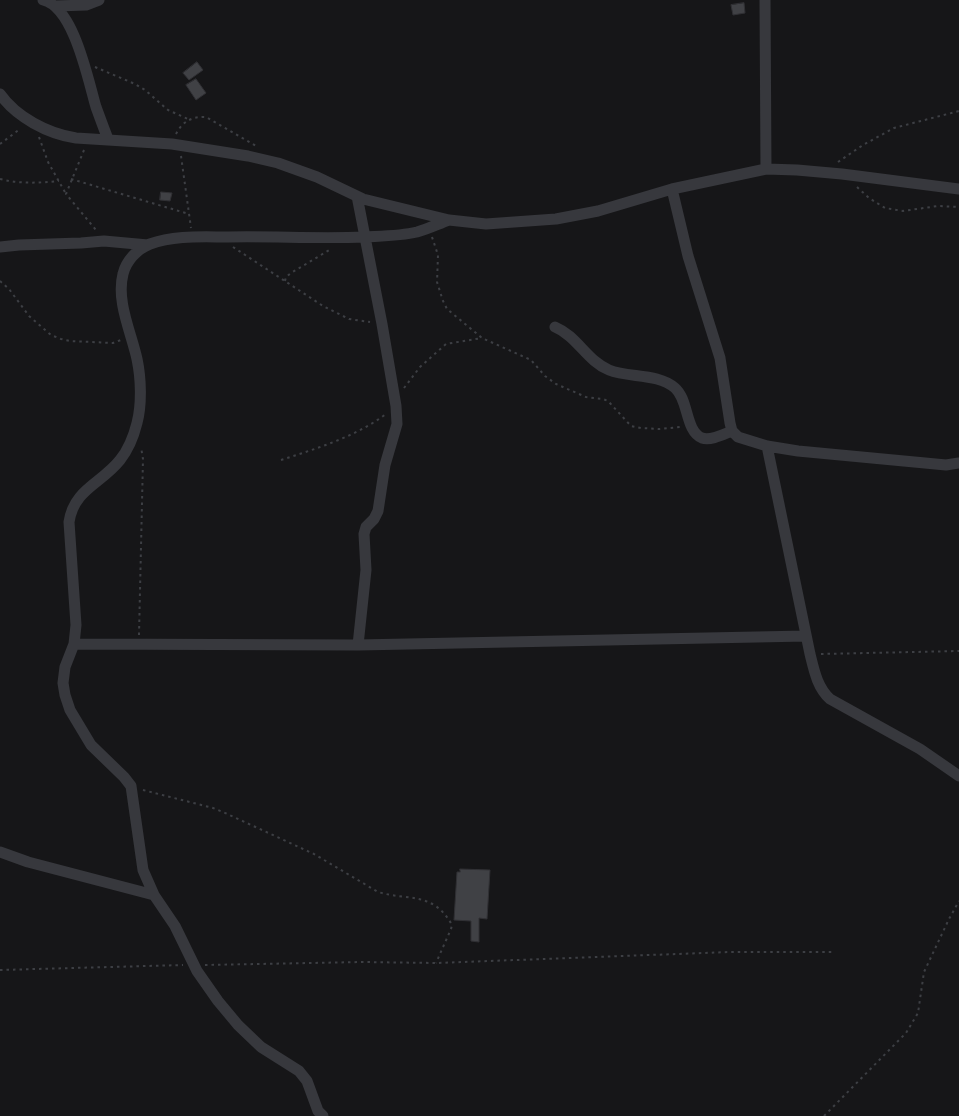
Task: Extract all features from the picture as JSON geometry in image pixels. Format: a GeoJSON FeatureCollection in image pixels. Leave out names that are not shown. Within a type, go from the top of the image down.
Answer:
{"type":"FeatureCollection","features":[{"type":"Feature","properties":{"kind":"street"},"geometry":{"type":"LineString","coordinates":[[43,0],[56,6],[71,7],[86,5],[99,0]]}},
{"type":"Feature","properties":{"kind":"street"},"geometry":{"type":"LineString","coordinates":[[764,0],[766,170]]}},
{"type":"Feature","properties":{"kind":"street"},"geometry":{"type":"LineString","coordinates":[[56,6],[75,38],[108,139]]}},
{"type":"Feature","properties":{"kind":"street"},"geometry":{"type":"LineString","coordinates":[[0,94],[12,107],[32,122],[60,135],[176,144],[248,156],[278,163],[317,177],[357,196],[449,220],[486,224],[556,219],[598,211],[672,189],[766,170],[823,172],[959,189]]}},
{"type":"Feature","properties":{"kind":"street"},"geometry":{"type":"LineString","coordinates":[[672,189],[688,256],[720,358],[732,432],[738,437],[767,446],[798,451],[925,464],[946,465],[959,463]]}},
{"type":"Feature","properties":{"kind":"street"},"geometry":{"type":"LineString","coordinates":[[357,196],[396,402],[396,424],[385,464],[380,501],[374,518],[366,527],[364,534],[366,570],[358,645]]}},
{"type":"Feature","properties":{"kind":"street"},"geometry":{"type":"LineString","coordinates":[[0,248],[18,245],[104,241],[148,245],[193,237],[364,237],[395,235],[428,228],[449,220]]}},
{"type":"Feature","properties":{"kind":"street"},"geometry":{"type":"LineString","coordinates":[[148,245],[130,259],[125,266],[121,287],[130,336],[137,360],[140,385],[138,422],[128,448],[120,460],[82,494],[74,503],[71,511],[69,522],[76,625],[74,644],[65,667],[63,683],[65,695],[70,710],[91,745],[131,786],[142,870],[154,895],[175,926],[194,965],[218,1001],[238,1025],[261,1047],[299,1071],[306,1081],[318,1111],[323,1116]]}},
{"type":"Feature","properties":{"kind":"street"},"geometry":{"type":"LineString","coordinates":[[555,327],[564,331],[604,368],[610,371],[668,383],[676,388],[681,396],[691,426],[703,438],[712,438],[732,432]]}},
{"type":"Feature","properties":{"kind":"street"},"geometry":{"type":"LineString","coordinates":[[767,446],[810,654],[818,683],[823,693],[830,699],[920,749],[959,776]]}},
{"type":"Feature","properties":{"kind":"street"},"geometry":{"type":"LineString","coordinates":[[74,644],[358,645],[806,636]]}},
{"type":"Feature","properties":{"kind":"street"},"geometry":{"type":"LineString","coordinates":[[0,852],[28,862],[154,895]]}},
{"type":"Feature","properties":{"kind":"path"},"geometry":{"type":"LineString","coordinates":[[84,63],[135,84],[168,110],[190,119]]}},
{"type":"Feature","properties":{"kind":"path"},"geometry":{"type":"LineString","coordinates":[[823,172],[863,145],[894,128],[959,111]]}},
{"type":"Feature","properties":{"kind":"path"},"geometry":{"type":"LineString","coordinates":[[193,237],[176,144],[178,130],[183,123],[199,117],[212,120],[263,151]]}},
{"type":"Feature","properties":{"kind":"path"},"geometry":{"type":"LineString","coordinates":[[0,144],[32,122],[48,162],[66,194],[104,241]]}},
{"type":"Feature","properties":{"kind":"path"},"geometry":{"type":"LineString","coordinates":[[66,194],[88,138]]}},
{"type":"Feature","properties":{"kind":"path"},"geometry":{"type":"LineString","coordinates":[[842,174],[869,198],[885,208],[903,211],[938,206],[959,207]]}},
{"type":"Feature","properties":{"kind":"path"},"geometry":{"type":"LineString","coordinates":[[0,178],[28,183],[59,181]]}},
{"type":"Feature","properties":{"kind":"path"},"geometry":{"type":"LineString","coordinates":[[72,179],[189,214]]}},
{"type":"Feature","properties":{"kind":"path"},"geometry":{"type":"LineString","coordinates":[[428,228],[436,244],[438,255],[437,282],[443,301],[447,309],[482,338],[531,360],[544,376],[556,384],[586,397],[608,401],[631,426],[660,429],[691,426]]}},
{"type":"Feature","properties":{"kind":"path"},"geometry":{"type":"LineString","coordinates":[[215,237],[302,294],[342,316],[382,324]]}},
{"type":"Feature","properties":{"kind":"path"},"geometry":{"type":"LineString","coordinates":[[285,282],[290,273],[327,252],[342,238]]}},
{"type":"Feature","properties":{"kind":"path"},"geometry":{"type":"LineString","coordinates":[[0,281],[10,289],[28,316],[41,328],[56,337],[70,341],[114,343],[130,336]]}},
{"type":"Feature","properties":{"kind":"path"},"geometry":{"type":"LineString","coordinates":[[280,460],[322,447],[378,420],[396,402],[420,367],[446,344],[482,338]]}},
{"type":"Feature","properties":{"kind":"path"},"geometry":{"type":"LineString","coordinates":[[139,644],[143,459],[140,441]]}},
{"type":"Feature","properties":{"kind":"path"},"geometry":{"type":"LineString","coordinates":[[810,654],[959,651]]}},
{"type":"Feature","properties":{"kind":"path"},"geometry":{"type":"LineString","coordinates":[[131,786],[213,808],[314,854],[378,892],[388,895],[421,898],[434,905],[452,925],[452,929],[436,963]]}},
{"type":"Feature","properties":{"kind":"path"},"geometry":{"type":"LineString","coordinates":[[824,1116],[906,1033],[918,1013],[924,972],[948,919],[959,901]]}},
{"type":"Feature","properties":{"kind":"path"},"geometry":{"type":"LineString","coordinates":[[0,970],[361,962],[436,963],[730,952],[835,952]]}},
{"type":"Feature","properties":{"kind":"building"},"geometry":{"type":"Polygon","coordinates":[[[744,3],[745,13],[733,15],[731,5],[744,3]]]}},
{"type":"Feature","properties":{"kind":"building"},"geometry":{"type":"Polygon","coordinates":[[[197,62],[203,70],[189,80],[183,73],[197,62]]]}},
{"type":"Feature","properties":{"kind":"building"},"geometry":{"type":"Polygon","coordinates":[[[196,79],[206,93],[196,100],[186,85],[196,79]]]}},
{"type":"Feature","properties":{"kind":"building"},"geometry":{"type":"Polygon","coordinates":[[[161,192],[172,193],[170,201],[160,200],[161,192]]]}},
{"type":"Feature","properties":{"kind":"building"},"geometry":{"type":"Polygon","coordinates":[[[460,869],[490,870],[487,919],[479,918],[479,942],[471,941],[471,921],[454,920],[457,872],[460,872],[460,869]]]}}]}
